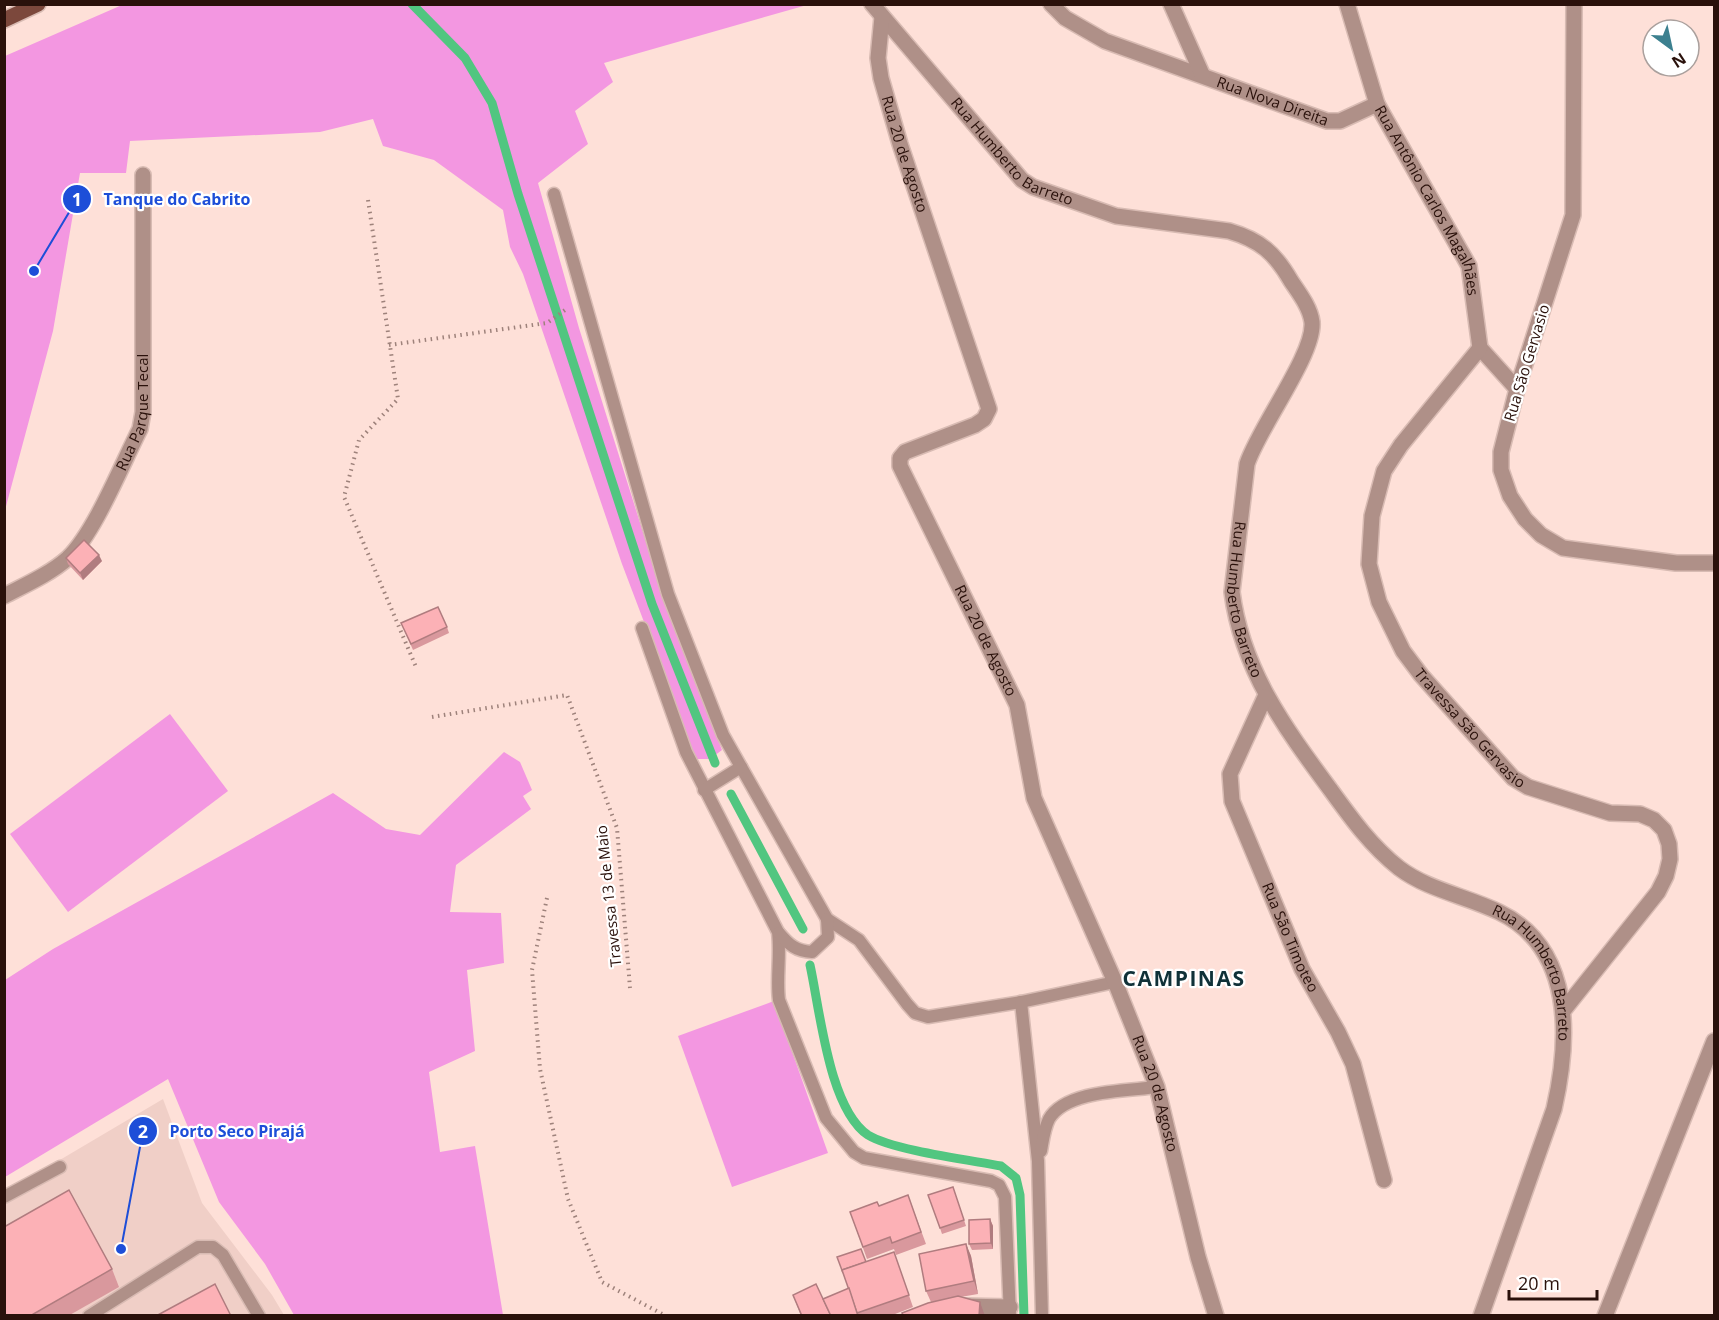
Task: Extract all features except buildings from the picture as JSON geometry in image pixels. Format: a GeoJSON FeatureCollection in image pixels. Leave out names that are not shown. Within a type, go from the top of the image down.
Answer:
{"type":"FeatureCollection","features":[{"type":"Feature","properties":{"kind":"main road"},"geometry":{"type":"LineString","coordinates":[[4,8],[16,4]]}},
{"type":"Feature","properties":{"kind":"main road"},"geometry":{"type":"LineString","coordinates":[[4,20],[38,4]]}},
{"type":"Feature","properties":{"kind":"street","name":"Rua Humberto Barreto"},"geometry":{"type":"LineString","coordinates":[[872,4],[1022,180],[1033,187],[1116,216],[1228,231],[1246,236],[1272,253],[1307,307],[1312,321],[1307,350],[1252,446],[1247,464],[1234,580],[1235,613],[1249,660],[1265,697],[1362,832],[1381,852],[1418,880],[1499,912],[1526,928],[1538,940],[1554,972],[1563,1011],[1560,1081],[1554,1109],[1481,1316]]}},
{"type":"Feature","properties":{"kind":"street"},"geometry":{"type":"LineString","coordinates":[[1051,4],[1065,18],[1105,41],[1173,68],[1202,74]]}},
{"type":"Feature","properties":{"kind":"street"},"geometry":{"type":"LineString","coordinates":[[1170,4],[1202,74]]}},
{"type":"Feature","properties":{"kind":"street","name":"Rua Antônio Carlos Magalhães"},"geometry":{"type":"LineString","coordinates":[[1347,4],[1377,104],[1469,266],[1480,348]]}},
{"type":"Feature","properties":{"kind":"street","name":"Rua São Gervasio"},"geometry":{"type":"LineString","coordinates":[[1574,4],[1573,215],[1517,389],[1501,452],[1501,470],[1510,496],[1525,519],[1542,535],[1563,548],[1592,554],[1676,563],[1714,562]]}},
{"type":"Feature","properties":{"kind":"street","name":"Rua 20 de Agosto"},"geometry":{"type":"LineString","coordinates":[[882,17],[878,58],[881,78],[900,144],[989,409],[984,419],[975,425],[905,452],[900,458],[900,466],[1017,705],[1034,798],[1115,982],[1157,1087],[1198,1257],[1216,1316]]}},
{"type":"Feature","properties":{"kind":"street","name":"Rua Nova Direita"},"geometry":{"type":"LineString","coordinates":[[1202,74],[1328,121],[1340,121],[1377,104]]}},
{"type":"Feature","properties":{"kind":"street","name":"Rua Parque Tecal"},"geometry":{"type":"LineString","coordinates":[[4,596],[54,568],[67,558],[84,538],[140,429],[143,412],[143,175]]}},
{"type":"Feature","properties":{"kind":"street"},"geometry":{"type":"LineString","coordinates":[[1480,348],[1517,389]]}},
{"type":"Feature","properties":{"kind":"street","name":"Travessa São Gervasio"},"geometry":{"type":"LineString","coordinates":[[1480,348],[1401,445],[1384,471],[1372,516],[1369,564],[1378,602],[1403,651],[1502,768],[1528,787],[1610,813],[1640,814],[1654,820],[1664,830],[1670,844],[1666,876],[1658,892],[1563,1011]]}},
{"type":"Feature","properties":{"kind":"street","name":"Rua São Timoteo"},"geometry":{"type":"LineString","coordinates":[[1265,697],[1230,774],[1232,801],[1302,969],[1338,1032],[1353,1064],[1384,1180]]}},
{"type":"Feature","properties":{"kind":"street"},"geometry":{"type":"LineString","coordinates":[[1605,1316],[1714,1041]]}},
{"type":"Feature","properties":{"kind":"street"},"geometry":{"type":"LineString","coordinates":[[945,1309],[1010,1311]]}},
{"type":"Feature","properties":{"kind":"lane"},"geometry":{"type":"LineString","coordinates":[[554,194],[668,594],[723,735],[827,919],[828,937],[812,952],[800,951],[790,946],[778,932],[686,752],[642,628]]}},
{"type":"Feature","properties":{"kind":"lane"},"geometry":{"type":"LineString","coordinates":[[704,790],[741,767]]}},
{"type":"Feature","properties":{"kind":"lane"},"geometry":{"type":"LineString","coordinates":[[827,919],[859,940],[915,1012],[939,1017],[1115,982]]}},
{"type":"Feature","properties":{"kind":"lane"},"geometry":{"type":"LineString","coordinates":[[778,932],[781,956],[777,987],[779,1000],[826,1118],[844,1143],[864,1158],[991,1181],[999,1185],[1005,1197],[1010,1311]]}},
{"type":"Feature","properties":{"kind":"lane"},"geometry":{"type":"LineString","coordinates":[[1021,1002],[1038,1161],[1042,1316]]}},
{"type":"Feature","properties":{"kind":"lane"},"geometry":{"type":"LineString","coordinates":[[1038,1161],[1049,1120],[1065,1104],[1085,1096],[1157,1087]]}},
{"type":"Feature","properties":{"kind":"lane"},"geometry":{"type":"LineString","coordinates":[[4,1197],[60,1167]]}},
{"type":"Feature","properties":{"kind":"lane"},"geometry":{"type":"LineString","coordinates":[[89,1316],[198,1247],[213,1247],[223,1255],[259,1316]]}},
{"type":"Feature","properties":{"kind":"path"},"geometry":{"type":"LineString","coordinates":[[368,200],[398,399],[359,440],[344,497],[416,667]]}},
{"type":"Feature","properties":{"kind":"path"},"geometry":{"type":"LineString","coordinates":[[389,345],[547,323],[569,307]]}},
{"type":"Feature","properties":{"kind":"path","name":"Travessa 13 de Maio"},"geometry":{"type":"LineString","coordinates":[[432,717],[567,695],[617,828],[630,988]]}},
{"type":"Feature","properties":{"kind":"path"},"geometry":{"type":"LineString","coordinates":[[547,898],[532,970],[540,1069],[568,1199],[602,1282],[666,1316]]}},
{"type":"Feature","properties":{"kind":"shaded area"},"geometry":{"type":"Polygon","coordinates":[[[122,5],[807,5],[604,63],[613,82],[575,111],[588,144],[538,183],[579,328],[662,593],[722,750],[710,759],[696,759],[622,564],[523,274],[510,247],[503,210],[434,160],[383,146],[373,119],[320,132],[130,141],[126,173],[80,173],[53,331],[5,510],[5,56],[122,5]]]}},
{"type":"Feature","properties":{"kind":"shaded area"},"geometry":{"type":"Polygon","coordinates":[[[170,714],[228,791],[68,912],[10,834],[170,714]]]}},
{"type":"Feature","properties":{"kind":"shaded area"},"geometry":{"type":"Polygon","coordinates":[[[504,752],[520,762],[532,790],[523,796],[531,809],[456,865],[450,912],[501,913],[504,963],[467,970],[475,1051],[429,1072],[440,1152],[475,1146],[503,1315],[294,1315],[265,1264],[219,1202],[168,1079],[5,1177],[5,980],[53,949],[333,793],[386,829],[420,835],[504,752]]]}},
{"type":"Feature","properties":{"kind":"shaded area"},"geometry":{"type":"Polygon","coordinates":[[[774,1001],[828,1153],[732,1187],[678,1036],[774,1001]]]}},
{"type":"Feature","properties":{"kind":"shaded area"},"geometry":{"type":"Polygon","coordinates":[[[163,1099],[202,1203],[272,1295],[284,1315],[5,1315],[4,1193],[163,1099]]]}},
{"type":"Feature","properties":{"kind":"waterway"},"geometry":{"type":"LineString","coordinates":[[412,4],[465,58],[492,103],[518,194],[652,604],[715,763]]}},
{"type":"Feature","properties":{"kind":"waterway"},"geometry":{"type":"LineString","coordinates":[[731,794],[803,929]]}},
{"type":"Feature","properties":{"kind":"waterway"},"geometry":{"type":"LineString","coordinates":[[810,965],[822,1032],[835,1082],[855,1122],[868,1135],[879,1140],[912,1150],[1001,1166],[1016,1178],[1020,1195],[1024,1316]]}},
{"type":"Feature","properties":{"kind":"place","name":"Tanque do Cabrito"},"geometry":{"type":"Point","coordinates":[34,271]}},
{"type":"Feature","properties":{"kind":"place","name":"Porto Seco Pirajá"},"geometry":{"type":"Point","coordinates":[121,1249]}},
{"type":"Feature","properties":{"kind":"district","name":"CAMPINAS"},"geometry":{"type":"Point","coordinates":[1184,979]}}]}
